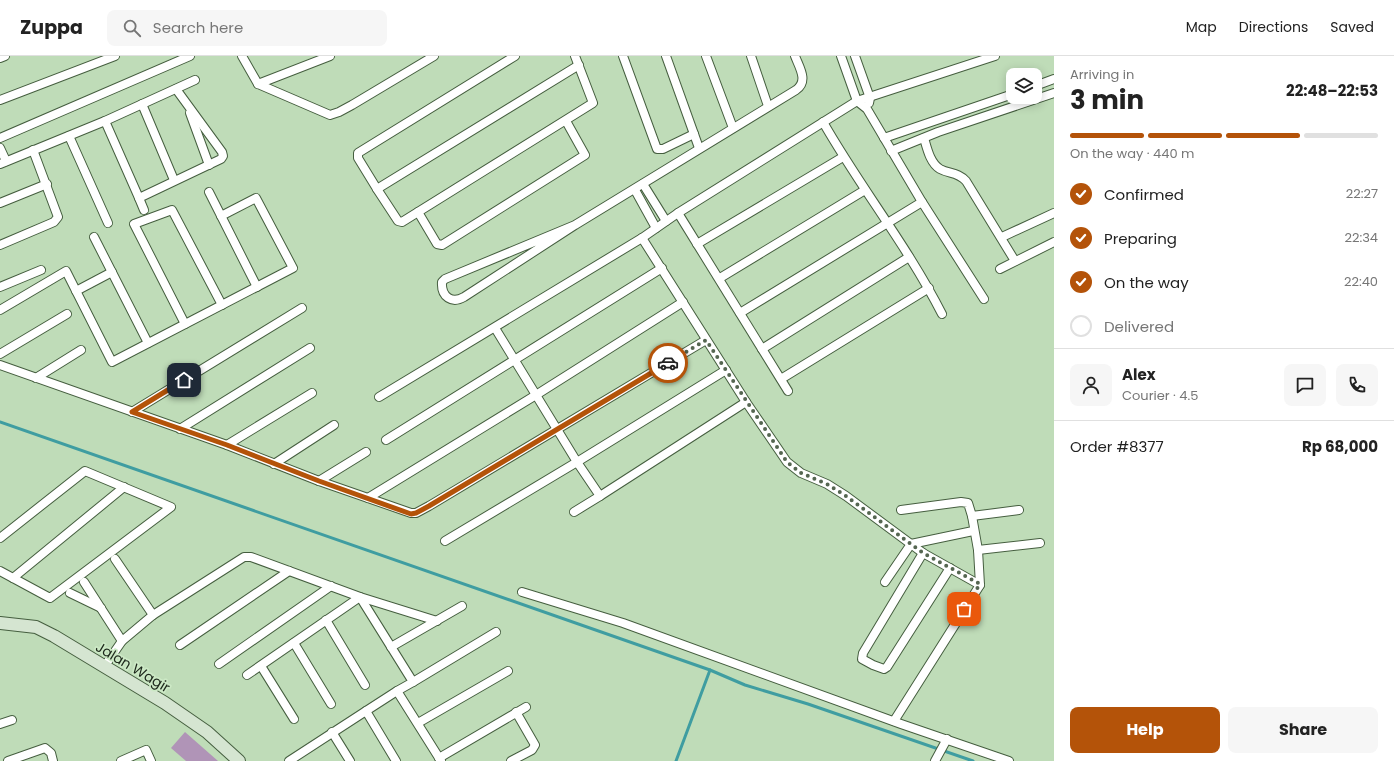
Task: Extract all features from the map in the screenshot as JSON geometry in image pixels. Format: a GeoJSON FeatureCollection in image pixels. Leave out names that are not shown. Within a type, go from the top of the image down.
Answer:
{"type":"FeatureCollection","features":[{"type":"Feature","properties":{"kind":"street"},"geometry":{"type":"LineString","coordinates":[[0,58],[4,56]]}},
{"type":"Feature","properties":{"kind":"street"},"geometry":{"type":"LineString","coordinates":[[0,100],[114,56]]}},
{"type":"Feature","properties":{"kind":"street"},"geometry":{"type":"LineString","coordinates":[[0,138],[190,56]]}},
{"type":"Feature","properties":{"kind":"street"},"geometry":{"type":"LineString","coordinates":[[242,56],[258,84],[330,115],[352,105],[434,56]]}},
{"type":"Feature","properties":{"kind":"street"},"geometry":{"type":"LineString","coordinates":[[258,84],[330,56]]}},
{"type":"Feature","properties":{"kind":"street"},"geometry":{"type":"LineString","coordinates":[[515,56],[358,153],[358,158],[398,221],[402,222],[593,103],[576,56]]}},
{"type":"Feature","properties":{"kind":"street"},"geometry":{"type":"LineString","coordinates":[[623,56],[657,148],[663,149],[694,134]]}},
{"type":"Feature","properties":{"kind":"street"},"geometry":{"type":"LineString","coordinates":[[666,56],[699,148]]}},
{"type":"Feature","properties":{"kind":"street"},"geometry":{"type":"LineString","coordinates":[[706,56],[733,128]]}},
{"type":"Feature","properties":{"kind":"street"},"geometry":{"type":"LineString","coordinates":[[751,56],[768,106]]}},
{"type":"Feature","properties":{"kind":"street"},"geometry":{"type":"LineString","coordinates":[[575,225],[445,279],[442,282],[444,292],[449,299],[457,301],[575,225],[635,190],[699,148],[796,90],[802,84],[803,77],[795,56]]}},
{"type":"Feature","properties":{"kind":"street"},"geometry":{"type":"LineString","coordinates":[[841,56],[857,101],[867,109],[922,202],[984,299]]}},
{"type":"Feature","properties":{"kind":"street"},"geometry":{"type":"LineString","coordinates":[[856,56],[870,98],[867,109]]}},
{"type":"Feature","properties":{"kind":"street"},"geometry":{"type":"LineString","coordinates":[[379,397],[642,238],[678,213],[857,101],[995,56]]}},
{"type":"Feature","properties":{"kind":"street"},"geometry":{"type":"LineString","coordinates":[[377,189],[579,65]]}},
{"type":"Feature","properties":{"kind":"street"},"geometry":{"type":"LineString","coordinates":[[1042,83],[1054,79]]}},
{"type":"Feature","properties":{"kind":"street"},"geometry":{"type":"LineString","coordinates":[[0,148],[3,162],[105,121],[195,80]]}},
{"type":"Feature","properties":{"kind":"street"},"geometry":{"type":"LineString","coordinates":[[139,198],[174,180],[221,160],[223,154],[176,89]]}},
{"type":"Feature","properties":{"kind":"street"},"geometry":{"type":"LineString","coordinates":[[891,151],[1054,92]]}},
{"type":"Feature","properties":{"kind":"street"},"geometry":{"type":"LineString","coordinates":[[884,138],[1006,96]]}},
{"type":"Feature","properties":{"kind":"street"},"geometry":{"type":"LineString","coordinates":[[142,104],[174,180]]}},
{"type":"Feature","properties":{"kind":"street"},"geometry":{"type":"LineString","coordinates":[[186,104],[209,164]]}},
{"type":"Feature","properties":{"kind":"street"},"geometry":{"type":"LineString","coordinates":[[105,121],[144,210]]}},
{"type":"Feature","properties":{"kind":"street"},"geometry":{"type":"LineString","coordinates":[[418,212],[437,244],[442,245],[585,155],[566,121]]}},
{"type":"Feature","properties":{"kind":"street"},"geometry":{"type":"LineString","coordinates":[[823,122],[843,157],[929,288],[942,314]]}},
{"type":"Feature","properties":{"kind":"street"},"geometry":{"type":"LineString","coordinates":[[69,136],[108,224]]}},
{"type":"Feature","properties":{"kind":"street"},"geometry":{"type":"LineString","coordinates":[[924,138],[931,159],[936,166],[942,170],[955,173],[966,181],[1002,237],[1015,261]]}},
{"type":"Feature","properties":{"kind":"street"},"geometry":{"type":"LineString","coordinates":[[0,245],[57,220],[58,214],[33,150]]}},
{"type":"Feature","properties":{"kind":"street"},"geometry":{"type":"LineString","coordinates":[[698,244],[843,157]]}},
{"type":"Feature","properties":{"kind":"street"},"geometry":{"type":"LineString","coordinates":[[0,203],[47,184]]}},
{"type":"Feature","properties":{"kind":"street"},"geometry":{"type":"LineString","coordinates":[[643,184],[666,221]]}},
{"type":"Feature","properties":{"kind":"street"},"geometry":{"type":"LineString","coordinates":[[635,190],[656,228]]}},
{"type":"Feature","properties":{"kind":"street"},"geometry":{"type":"LineString","coordinates":[[720,278],[865,190]]}},
{"type":"Feature","properties":{"kind":"street"},"geometry":{"type":"LineString","coordinates":[[209,192],[257,287]]}},
{"type":"Feature","properties":{"kind":"street"},"geometry":{"type":"LineString","coordinates":[[0,310],[66,272],[112,362],[293,268],[256,198],[221,216]]}},
{"type":"Feature","properties":{"kind":"street"},"geometry":{"type":"LineString","coordinates":[[740,313],[922,202]]}},
{"type":"Feature","properties":{"kind":"street"},"geometry":{"type":"LineString","coordinates":[[185,324],[134,224],[172,210],[222,305]]}},
{"type":"Feature","properties":{"kind":"street"},"geometry":{"type":"LineString","coordinates":[[678,213],[720,278],[788,391]]}},
{"type":"Feature","properties":{"kind":"street"},"geometry":{"type":"LineString","coordinates":[[1002,237],[1054,213]]}},
{"type":"Feature","properties":{"kind":"street"},"geometry":{"type":"LineString","coordinates":[[94,237],[148,343]]}},
{"type":"Feature","properties":{"kind":"street"},"geometry":{"type":"LineString","coordinates":[[642,238],[746,402],[787,462],[801,473],[827,484],[846,496],[923,553],[980,584]]}},
{"type":"Feature","properties":{"kind":"street"},"geometry":{"type":"LineString","coordinates":[[1000,269],[1054,242]]}},
{"type":"Feature","properties":{"kind":"street"},"geometry":{"type":"LineString","coordinates":[[762,349],[909,257]]}},
{"type":"Feature","properties":{"kind":"street"},"geometry":{"type":"LineString","coordinates":[[386,440],[662,268]]}},
{"type":"Feature","properties":{"kind":"street"},"geometry":{"type":"LineString","coordinates":[[0,287],[41,270]]}},
{"type":"Feature","properties":{"kind":"street"},"geometry":{"type":"LineString","coordinates":[[76,291],[112,272]]}},
{"type":"Feature","properties":{"kind":"street"},"geometry":{"type":"LineString","coordinates":[[781,379],[929,288]]}},
{"type":"Feature","properties":{"kind":"street"},"geometry":{"type":"LineString","coordinates":[[368,498],[536,395],[683,302]]}},
{"type":"Feature","properties":{"kind":"street"},"geometry":{"type":"LineString","coordinates":[[132,412],[302,308]]}},
{"type":"Feature","properties":{"kind":"street"},"geometry":{"type":"LineString","coordinates":[[0,354],[67,314]]}},
{"type":"Feature","properties":{"kind":"street"},"geometry":{"type":"LineString","coordinates":[[495,328],[556,429],[600,496]]}},
{"type":"Feature","properties":{"kind":"street"},"geometry":{"type":"LineString","coordinates":[[0,365],[227,445],[319,481],[406,512],[416,513],[706,340]]}},
{"type":"Feature","properties":{"kind":"street"},"geometry":{"type":"LineString","coordinates":[[180,429],[310,348]]}},
{"type":"Feature","properties":{"kind":"street"},"geometry":{"type":"LineString","coordinates":[[36,378],[81,350]]}},
{"type":"Feature","properties":{"kind":"street"},"geometry":{"type":"LineString","coordinates":[[445,541],[726,370]]}},
{"type":"Feature","properties":{"kind":"street"},"geometry":{"type":"LineString","coordinates":[[227,445],[312,393]]}},
{"type":"Feature","properties":{"kind":"street"},"geometry":{"type":"LineString","coordinates":[[574,512],[746,402]]}},
{"type":"Feature","properties":{"kind":"street"},"geometry":{"type":"LineString","coordinates":[[274,464],[334,425]]}},
{"type":"Feature","properties":{"kind":"street"},"geometry":{"type":"LineString","coordinates":[[319,481],[366,452]]}},
{"type":"Feature","properties":{"kind":"street"},"geometry":{"type":"LineString","coordinates":[[0,538],[85,471],[171,507],[50,598],[13,578],[2,575]]}},
{"type":"Feature","properties":{"kind":"street"},"geometry":{"type":"LineString","coordinates":[[13,578],[124,487]]}},
{"type":"Feature","properties":{"kind":"street"},"geometry":{"type":"LineString","coordinates":[[894,721],[980,584],[978,550],[973,531],[972,516],[969,506],[965,502],[901,510]]}},
{"type":"Feature","properties":{"kind":"street"},"geometry":{"type":"LineString","coordinates":[[972,516],[1018,510]]}},
{"type":"Feature","properties":{"kind":"street"},"geometry":{"type":"LineString","coordinates":[[885,582],[911,544],[973,531]]}},
{"type":"Feature","properties":{"kind":"street"},"geometry":{"type":"LineString","coordinates":[[978,550],[1040,543]]}},
{"type":"Feature","properties":{"kind":"street"},"geometry":{"type":"LineString","coordinates":[[923,553],[862,653],[862,659],[873,665],[884,668],[887,667],[950,568]]}},
{"type":"Feature","properties":{"kind":"street"},"geometry":{"type":"LineString","coordinates":[[104,666],[122,641],[153,615],[244,557],[251,557],[360,597],[436,621]]}},
{"type":"Feature","properties":{"kind":"street"},"geometry":{"type":"LineString","coordinates":[[115,560],[153,615]]}},
{"type":"Feature","properties":{"kind":"street"},"geometry":{"type":"LineString","coordinates":[[180,645],[289,571]]}},
{"type":"Feature","properties":{"kind":"street"},"geometry":{"type":"LineString","coordinates":[[84,582],[122,641]]}},
{"type":"Feature","properties":{"kind":"street"},"geometry":{"type":"LineString","coordinates":[[219,664],[331,586]]}},
{"type":"Feature","properties":{"kind":"street"},"geometry":{"type":"LineString","coordinates":[[522,592],[623,623],[946,741],[1010,761]]}},
{"type":"Feature","properties":{"kind":"street"},"geometry":{"type":"LineString","coordinates":[[70,593],[101,608]]}},
{"type":"Feature","properties":{"kind":"street"},"geometry":{"type":"LineString","coordinates":[[247,675],[360,597]]}},
{"type":"Feature","properties":{"kind":"street"},"geometry":{"type":"LineString","coordinates":[[360,597],[412,682]]}},
{"type":"Feature","properties":{"kind":"street"},"geometry":{"type":"LineString","coordinates":[[392,648],[462,606]]}},
{"type":"Feature","properties":{"kind":"street"},"geometry":{"type":"LineString","coordinates":[[326,620],[365,685]]}},
{"type":"Feature","properties":{"kind":"street","name":"Jalan Wagir"},"geometry":{"type":"LineString","coordinates":[[0,623],[36,627],[104,666],[165,703],[207,732],[239,761]]}},
{"type":"Feature","properties":{"kind":"street"},"geometry":{"type":"LineString","coordinates":[[289,761],[397,691],[496,632]]}},
{"type":"Feature","properties":{"kind":"street"},"geometry":{"type":"LineString","coordinates":[[294,643],[331,704]]}},
{"type":"Feature","properties":{"kind":"street"},"geometry":{"type":"LineString","coordinates":[[261,666],[294,719]]}},
{"type":"Feature","properties":{"kind":"street"},"geometry":{"type":"LineString","coordinates":[[418,723],[508,671]]}},
{"type":"Feature","properties":{"kind":"street"},"geometry":{"type":"LineString","coordinates":[[397,691],[440,760],[526,707]]}},
{"type":"Feature","properties":{"kind":"street"},"geometry":{"type":"LineString","coordinates":[[366,711],[396,761]]}},
{"type":"Feature","properties":{"kind":"street"},"geometry":{"type":"LineString","coordinates":[[511,761],[532,750],[535,745],[516,712]]}},
{"type":"Feature","properties":{"kind":"street"},"geometry":{"type":"LineString","coordinates":[[0,724],[12,720]]}},
{"type":"Feature","properties":{"kind":"street"},"geometry":{"type":"LineString","coordinates":[[332,732],[350,761]]}},
{"type":"Feature","properties":{"kind":"street"},"geometry":{"type":"LineString","coordinates":[[936,760],[946,741]]}},
{"type":"Feature","properties":{"kind":"street"},"geometry":{"type":"LineString","coordinates":[[8,761],[45,748],[51,753],[54,761]]}},
{"type":"Feature","properties":{"kind":"street"},"geometry":{"type":"LineString","coordinates":[[121,761],[146,750],[151,761]]}},
{"type":"Feature","properties":{"kind":"building"},"geometry":{"type":"Polygon","coordinates":[[[185,732],[218,761],[186,761],[171,748],[185,732]]]}},
{"type":"Feature","properties":{"kind":"waterway"},"geometry":{"type":"LineString","coordinates":[[0,422],[710,670],[745,685],[808,704],[973,761]]}},
{"type":"Feature","properties":{"kind":"waterway"},"geometry":{"type":"LineString","coordinates":[[676,761],[710,670]]}},
{"type":"Feature","properties":{"kind":"way so far"},"geometry":{"type":"LineString","coordinates":[[668,363],[706,340],[780,454],[787,462],[801,473],[827,484],[846,496],[923,553],[980,584],[964,609]]}},
{"type":"Feature","properties":{"kind":"route"},"geometry":{"type":"LineString","coordinates":[[184,380],[132,412],[227,445],[319,481],[411,514],[421,511],[668,363]]}}]}
